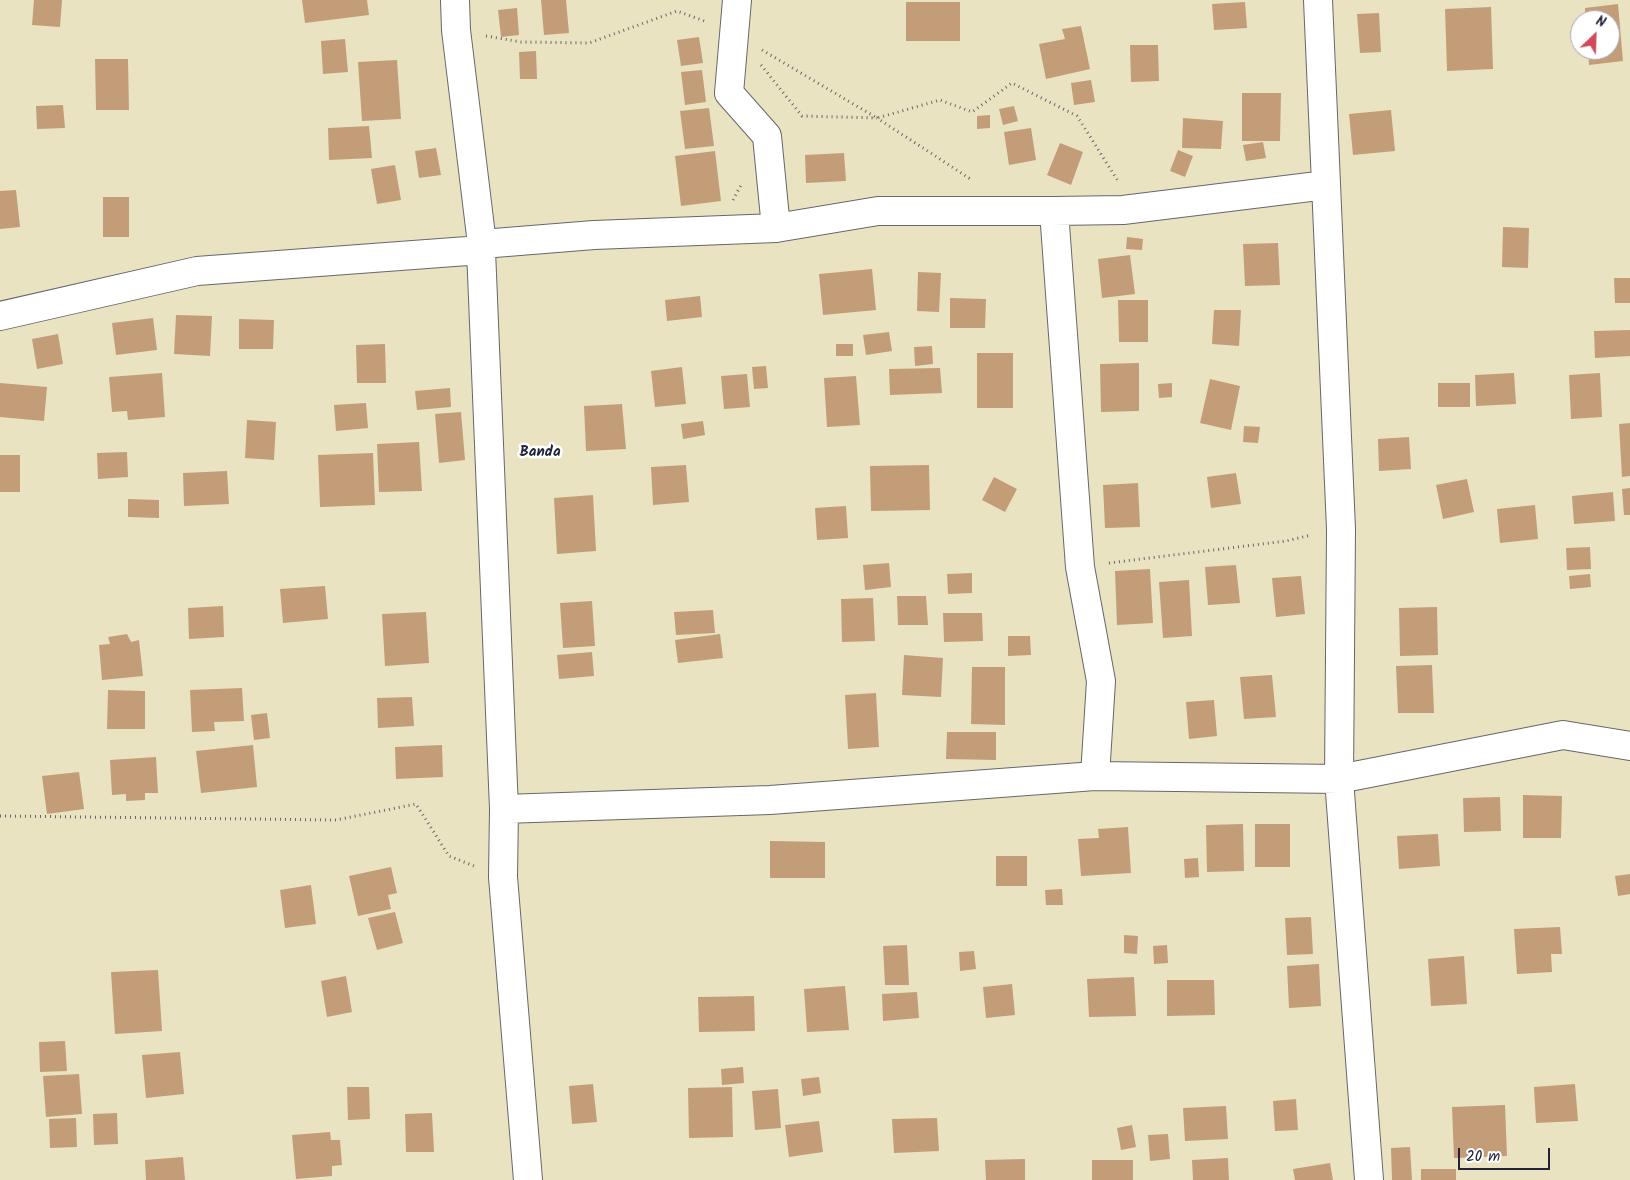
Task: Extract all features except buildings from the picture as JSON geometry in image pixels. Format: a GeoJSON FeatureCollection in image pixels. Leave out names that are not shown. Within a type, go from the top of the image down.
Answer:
{"type":"FeatureCollection","features":[{"type":"Feature","properties":{"kind":"street"},"geometry":{"type":"LineString","coordinates":[[455,0],[456,30],[481,247],[504,808],[503,877],[528,1180]]}},
{"type":"Feature","properties":{"kind":"street"},"geometry":{"type":"LineString","coordinates":[[737,0],[729,93],[766,136],[776,228]]}},
{"type":"Feature","properties":{"kind":"street"},"geometry":{"type":"LineString","coordinates":[[1318,0],[1341,529],[1339,779],[1369,1180]]}},
{"type":"Feature","properties":{"kind":"street"},"geometry":{"type":"LineString","coordinates":[[0,316],[197,271],[481,247],[594,235],[776,228],[878,211],[1123,210],[1326,185]]}},
{"type":"Feature","properties":{"kind":"street"},"geometry":{"type":"LineString","coordinates":[[1054,211],[1080,567],[1101,681],[1096,776]]}},
{"type":"Feature","properties":{"kind":"street"},"geometry":{"type":"LineString","coordinates":[[504,808],[770,800],[1096,776],[1339,779],[1563,735],[1630,746]]}},
{"type":"Feature","properties":{"kind":"path"},"geometry":{"type":"LineString","coordinates":[[735,34],[877,118],[940,100],[972,112],[1012,83],[1077,116],[1125,192],[1123,210]]}},
{"type":"Feature","properties":{"kind":"path"},"geometry":{"type":"LineString","coordinates":[[1080,567],[1286,540],[1341,529]]}},
{"type":"Feature","properties":{"kind":"path"},"geometry":{"type":"LineString","coordinates":[[0,816],[336,820],[416,804],[449,856],[503,877]]}},
{"type":"Feature","properties":{"kind":"district","name":"Banda"},"geometry":{"type":"Point","coordinates":[540,453]}}]}
